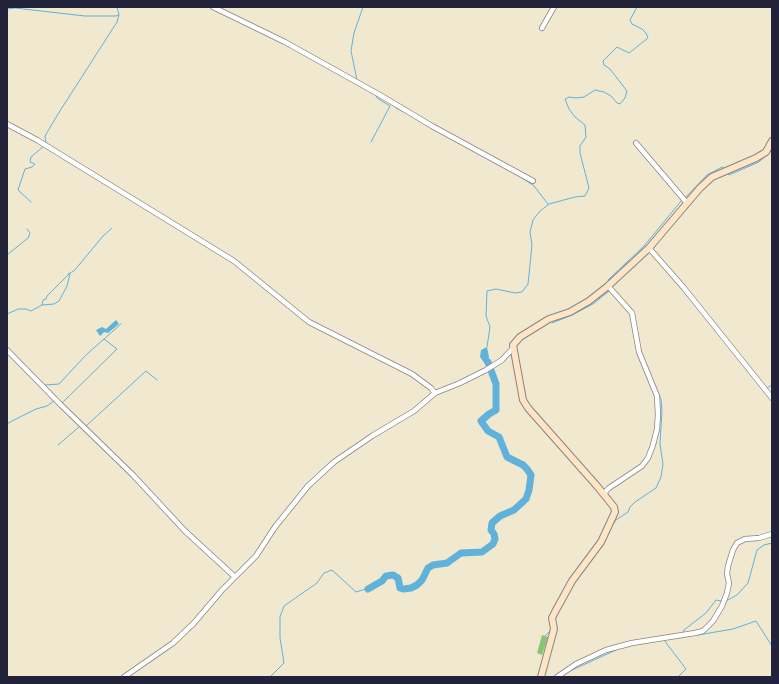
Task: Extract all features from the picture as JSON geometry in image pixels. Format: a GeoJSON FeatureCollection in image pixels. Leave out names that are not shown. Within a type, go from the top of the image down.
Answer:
{"type":"FeatureCollection","features":[{"type":"Feature","properties":{"kind":"main road"},"geometry":{"type":"LineString","coordinates":[[541,677],[554,629],[552,618],[572,580],[602,542],[615,512],[614,507],[522,400],[513,345],[520,337],[549,319],[570,312],[608,286],[649,248],[687,203],[712,177],[756,158],[766,152],[772,141]]}},
{"type":"Feature","properties":{"kind":"street"},"geometry":{"type":"LineString","coordinates":[[213,7],[285,42],[432,126],[533,181]]}},
{"type":"Feature","properties":{"kind":"street"},"geometry":{"type":"LineString","coordinates":[[542,28],[554,7]]}},
{"type":"Feature","properties":{"kind":"street"},"geometry":{"type":"LineString","coordinates":[[7,124],[37,140],[234,261],[309,322],[412,374],[431,388],[435,393]]}},
{"type":"Feature","properties":{"kind":"street"},"geometry":{"type":"LineString","coordinates":[[636,143],[687,203]]}},
{"type":"Feature","properties":{"kind":"street"},"geometry":{"type":"LineString","coordinates":[[649,248],[684,288],[772,398]]}},
{"type":"Feature","properties":{"kind":"street"},"geometry":{"type":"LineString","coordinates":[[604,495],[606,490],[642,466],[648,458],[656,434],[658,415],[658,396],[639,352],[632,313],[608,286]]}},
{"type":"Feature","properties":{"kind":"street"},"geometry":{"type":"LineString","coordinates":[[124,677],[173,643],[194,623],[256,556],[285,514],[308,486],[334,462],[372,436],[414,411],[435,393],[460,383],[502,360],[513,348]]}},
{"type":"Feature","properties":{"kind":"street"},"geometry":{"type":"LineString","coordinates":[[7,350],[133,475],[185,531],[235,577]]}},
{"type":"Feature","properties":{"kind":"street"},"geometry":{"type":"LineString","coordinates":[[557,677],[576,664],[606,650],[638,641],[703,631],[713,621],[722,606],[727,593],[729,583],[728,566],[732,550],[737,543],[745,539],[759,538],[772,534]]}},
{"type":"Feature","properties":{"kind":"green space"},"geometry":{"type":"Polygon","coordinates":[[[542,635],[548,637],[542,655],[537,653],[542,635]]]}},
{"type":"Feature","properties":{"kind":"water"},"geometry":{"type":"Polygon","coordinates":[[[116,320],[119,324],[108,333],[104,332],[100,336],[96,330],[102,327],[106,329],[116,320]]]}},
{"type":"Feature","properties":{"kind":"water"},"geometry":{"type":"Polygon","coordinates":[[[487,347],[489,357],[488,362],[485,364],[480,357],[481,350],[487,347]]]}},
{"type":"Feature","properties":{"kind":"waterway"},"geometry":{"type":"LineString","coordinates":[[7,9],[15,8],[85,16],[116,16],[119,15],[117,7]]}},
{"type":"Feature","properties":{"kind":"waterway"},"geometry":{"type":"LineString","coordinates":[[357,80],[351,51],[354,33],[363,7]]}},
{"type":"Feature","properties":{"kind":"waterway"},"geometry":{"type":"LineString","coordinates":[[487,347],[490,327],[486,316],[487,291],[496,289],[515,293],[522,292],[528,284],[532,245],[530,232],[533,220],[540,211],[549,204],[585,196],[589,188],[580,153],[580,146],[586,137],[585,125],[575,117],[569,109],[565,99],[569,97],[584,97],[595,90],[604,92],[620,104],[625,98],[627,91],[610,69],[604,65],[603,61],[617,47],[629,53],[648,38],[646,33],[642,29],[632,24],[630,20],[637,7]]}},
{"type":"Feature","properties":{"kind":"waterway"},"geometry":{"type":"LineString","coordinates":[[46,143],[45,136],[117,22],[119,15]]}},
{"type":"Feature","properties":{"kind":"waterway"},"geometry":{"type":"LineString","coordinates":[[371,142],[390,106],[376,96]]}},
{"type":"Feature","properties":{"kind":"waterway"},"geometry":{"type":"LineString","coordinates":[[396,108],[406,113]]}},
{"type":"Feature","properties":{"kind":"waterway"},"geometry":{"type":"LineString","coordinates":[[31,202],[18,190],[25,169],[32,167],[35,164],[30,162],[31,157],[44,146]]}},
{"type":"Feature","properties":{"kind":"waterway"},"geometry":{"type":"LineString","coordinates":[[728,173],[729,175],[759,162],[772,150]]}},
{"type":"Feature","properties":{"kind":"waterway"},"geometry":{"type":"LineString","coordinates":[[685,198],[707,175],[722,167],[724,168]]}},
{"type":"Feature","properties":{"kind":"waterway"},"geometry":{"type":"LineString","coordinates":[[518,175],[534,186],[548,204]]}},
{"type":"Feature","properties":{"kind":"waterway"},"geometry":{"type":"LineString","coordinates":[[608,280],[644,246],[682,200]]}},
{"type":"Feature","properties":{"kind":"waterway"},"geometry":{"type":"LineString","coordinates":[[68,274],[74,271],[103,236],[112,228]]}},
{"type":"Feature","properties":{"kind":"waterway"},"geometry":{"type":"LineString","coordinates":[[7,255],[28,238],[30,233],[27,229]]}},
{"type":"Feature","properties":{"kind":"waterway"},"geometry":{"type":"LineString","coordinates":[[650,252],[657,260]]}},
{"type":"Feature","properties":{"kind":"waterway"},"geometry":{"type":"LineString","coordinates":[[42,305],[43,300],[46,299],[47,296],[69,274]]}},
{"type":"Feature","properties":{"kind":"waterway"},"geometry":{"type":"LineString","coordinates":[[7,314],[18,309],[26,309],[31,311],[42,305],[54,304],[59,301],[67,286],[70,274]]}},
{"type":"Feature","properties":{"kind":"waterway"},"geometry":{"type":"LineString","coordinates":[[671,276],[693,303]]}},
{"type":"Feature","properties":{"kind":"waterway"},"geometry":{"type":"LineString","coordinates":[[552,323],[593,304],[609,291]]}},
{"type":"Feature","properties":{"kind":"waterway"},"geometry":{"type":"LineString","coordinates":[[629,306],[634,313]]}},
{"type":"Feature","properties":{"kind":"waterway"},"geometry":{"type":"LineString","coordinates":[[45,385],[59,384],[86,355],[121,324]]}},
{"type":"Feature","properties":{"kind":"waterway"},"geometry":{"type":"LineString","coordinates":[[58,399],[62,403],[117,349],[104,339]]}},
{"type":"Feature","properties":{"kind":"waterway"},"geometry":{"type":"LineString","coordinates":[[368,589],[382,581],[386,576],[393,575],[398,578],[400,588],[411,588],[422,580],[428,568],[433,565],[447,563],[461,553],[482,552],[493,544],[495,539],[491,530],[492,523],[500,516],[514,510],[526,499],[531,475],[523,465],[507,457],[499,437],[488,431],[481,421],[496,410],[496,384],[488,362]]}},
{"type":"Feature","properties":{"kind":"waterway"},"geometry":{"type":"LineString","coordinates":[[86,426],[146,371],[157,380]]}},
{"type":"Feature","properties":{"kind":"waterway"},"geometry":{"type":"LineString","coordinates":[[755,380],[762,389]]}},
{"type":"Feature","properties":{"kind":"waterway"},"geometry":{"type":"LineString","coordinates":[[767,388],[772,385]]}},
{"type":"Feature","properties":{"kind":"waterway"},"geometry":{"type":"LineString","coordinates":[[611,527],[616,520],[628,512],[630,507],[635,502],[656,488],[661,477],[663,464],[660,444],[662,411],[661,399],[657,390]]}},
{"type":"Feature","properties":{"kind":"waterway"},"geometry":{"type":"LineString","coordinates":[[7,424],[36,409],[47,406],[54,401]]}},
{"type":"Feature","properties":{"kind":"waterway"},"geometry":{"type":"LineString","coordinates":[[58,445],[79,427]]}},
{"type":"Feature","properties":{"kind":"waterway"},"geometry":{"type":"LineString","coordinates":[[726,601],[737,595],[748,583],[757,550],[764,545],[772,543]]}},
{"type":"Feature","properties":{"kind":"waterway"},"geometry":{"type":"LineString","coordinates":[[594,556],[602,546]]}},
{"type":"Feature","properties":{"kind":"waterway"},"geometry":{"type":"LineString","coordinates":[[270,677],[284,663],[280,638],[280,617],[284,606],[317,583],[324,573],[332,570],[356,592],[366,589]]}},
{"type":"Feature","properties":{"kind":"waterway"},"geometry":{"type":"LineString","coordinates":[[683,633],[684,630],[706,613],[716,600],[721,601]]}},
{"type":"Feature","properties":{"kind":"waterway"},"geometry":{"type":"LineString","coordinates":[[555,620],[557,614]]}},
{"type":"Feature","properties":{"kind":"waterway"},"geometry":{"type":"LineString","coordinates":[[698,635],[733,629],[756,621],[772,646]]}},
{"type":"Feature","properties":{"kind":"waterway"},"geometry":{"type":"LineString","coordinates":[[545,636],[550,631]]}},
{"type":"Feature","properties":{"kind":"waterway"},"geometry":{"type":"LineString","coordinates":[[665,639],[664,640],[686,669],[678,677]]}},
{"type":"Feature","properties":{"kind":"waterway"},"geometry":{"type":"LineString","coordinates":[[570,671],[616,650]]}}]}
